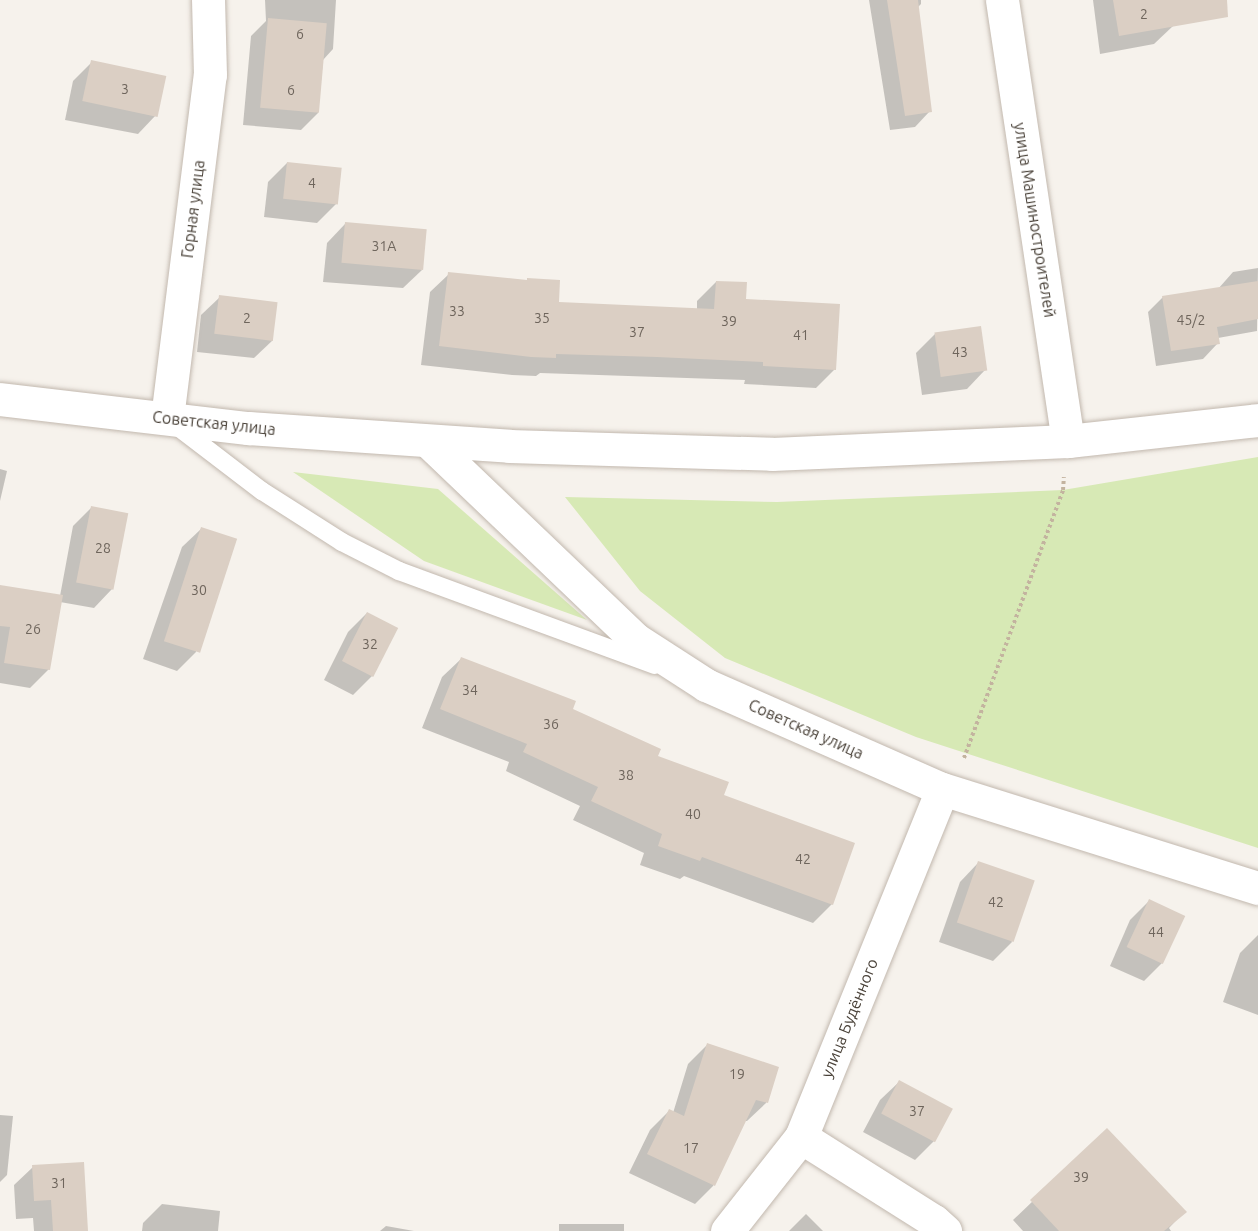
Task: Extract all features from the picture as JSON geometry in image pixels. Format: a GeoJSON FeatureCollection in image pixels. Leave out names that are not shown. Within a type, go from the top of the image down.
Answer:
{"type":"FeatureCollection","features":[{"type":"Feature","properties":{"kind":"street","name":"Горная улица"},"geometry":{"type":"LineString","coordinates":[[167,418],[210,75],[208,0]]}},
{"type":"Feature","properties":{"kind":"street","name":"улица Машиностроителей"},"geometry":{"type":"LineString","coordinates":[[1002,0],[1068,441]]}},
{"type":"Feature","properties":{"kind":"street","name":"Советская улица"},"geometry":{"type":"LineString","coordinates":[[0,399],[248,428],[509,447],[772,454],[1068,441],[1258,420]]}},
{"type":"Feature","properties":{"kind":"street","name":"Советская улица"},"geometry":{"type":"LineString","coordinates":[[428,441],[635,639],[706,684],[942,789],[1258,888]]}},
{"type":"Feature","properties":{"kind":"street","name":"улица Будённого"},"geometry":{"type":"LineString","coordinates":[[727,1231],[801,1137],[942,789]]}},
{"type":"Feature","properties":{"kind":"street"},"geometry":{"type":"LineString","coordinates":[[801,1137],[934,1221],[945,1231]]}},
{"type":"Feature","properties":{"kind":"lane"},"geometry":{"type":"LineString","coordinates":[[167,418],[262,491],[342,542],[399,571],[706,684]]}},
{"type":"Feature","properties":{"kind":"path"},"geometry":{"type":"LineString","coordinates":[[942,789],[967,754],[1063,490],[1068,441]]}},
{"type":"Feature","properties":{"kind":"green space"},"geometry":{"type":"Polygon","coordinates":[[[1258,457],[1258,848],[916,737],[725,658],[640,591],[565,497],[777,502],[1063,490],[1258,457]]]}},
{"type":"Feature","properties":{"kind":"green space"},"geometry":{"type":"Polygon","coordinates":[[[293,472],[438,489],[587,620],[424,561],[293,472]]]}},
{"type":"Feature","properties":{"kind":"building"},"geometry":{"type":"Polygon","coordinates":[[[887,0],[918,0],[932,112],[905,116],[887,0]]]}},
{"type":"Feature","properties":{"kind":"building"},"geometry":{"type":"Polygon","coordinates":[[[1113,0],[1227,0],[1228,17],[1119,36],[1113,0]]]}},
{"type":"Feature","properties":{"kind":"building"},"geometry":{"type":"Polygon","coordinates":[[[268,18],[327,23],[319,113],[260,108],[268,18]]]}},
{"type":"Feature","properties":{"kind":"building"},"geometry":{"type":"Polygon","coordinates":[[[91,60],[166,76],[158,117],[82,101],[91,60]]]}},
{"type":"Feature","properties":{"kind":"building"},"geometry":{"type":"Polygon","coordinates":[[[287,162],[342,168],[338,205],[283,199],[287,162]]]}},
{"type":"Feature","properties":{"kind":"building"},"geometry":{"type":"Polygon","coordinates":[[[345,222],[427,229],[423,270],[341,263],[345,222]]]}},
{"type":"Feature","properties":{"kind":"building"},"geometry":{"type":"Polygon","coordinates":[[[448,272],[527,280],[527,278],[560,280],[559,302],[714,309],[716,281],[747,282],[746,299],[840,304],[836,370],[763,366],[763,362],[657,357],[556,354],[556,358],[531,357],[439,346],[448,272]]]}},
{"type":"Feature","properties":{"kind":"building"},"geometry":{"type":"Polygon","coordinates":[[[1258,281],[1258,319],[1217,327],[1220,344],[1171,351],[1162,296],[1258,281]]]}},
{"type":"Feature","properties":{"kind":"building"},"geometry":{"type":"Polygon","coordinates":[[[219,295],[278,302],[273,341],[214,334],[219,295]]]}},
{"type":"Feature","properties":{"kind":"building"},"geometry":{"type":"Polygon","coordinates":[[[981,326],[987,371],[941,377],[934,333],[981,326]]]}},
{"type":"Feature","properties":{"kind":"building"},"geometry":{"type":"Polygon","coordinates":[[[91,506],[128,513],[113,590],[76,583],[91,506]]]}},
{"type":"Feature","properties":{"kind":"building"},"geometry":{"type":"Polygon","coordinates":[[[201,527],[237,539],[200,653],[164,641],[201,527]]]}},
{"type":"Feature","properties":{"kind":"building"},"geometry":{"type":"Polygon","coordinates":[[[0,585],[63,595],[50,670],[4,663],[10,627],[0,626],[0,585]]]}},
{"type":"Feature","properties":{"kind":"building"},"geometry":{"type":"Polygon","coordinates":[[[367,612],[398,628],[373,677],[342,661],[367,612]]]}},
{"type":"Feature","properties":{"kind":"building"},"geometry":{"type":"Polygon","coordinates":[[[461,657],[576,701],[573,709],[661,749],[658,756],[729,782],[724,795],[855,843],[833,905],[702,857],[700,861],[658,846],[662,834],[591,801],[598,787],[523,752],[527,744],[440,709],[461,657]]]}},
{"type":"Feature","properties":{"kind":"building"},"geometry":{"type":"Polygon","coordinates":[[[978,861],[1035,881],[1014,942],[957,922],[978,861]]]}},
{"type":"Feature","properties":{"kind":"building"},"geometry":{"type":"Polygon","coordinates":[[[1149,899],[1185,916],[1163,964],[1127,947],[1149,899]]]}},
{"type":"Feature","properties":{"kind":"building"},"geometry":{"type":"Polygon","coordinates":[[[707,1043],[779,1067],[768,1103],[756,1100],[715,1186],[647,1154],[669,1109],[684,1116],[707,1043]]]}},
{"type":"Feature","properties":{"kind":"building"},"geometry":{"type":"Polygon","coordinates":[[[899,1080],[953,1109],[935,1142],[881,1114],[899,1080]]]}},
{"type":"Feature","properties":{"kind":"building"},"geometry":{"type":"Polygon","coordinates":[[[1107,1128],[1187,1212],[1164,1231],[1059,1231],[1030,1200],[1107,1128]]]}},
{"type":"Feature","properties":{"kind":"building"},"geometry":{"type":"Polygon","coordinates":[[[84,1162],[88,1231],[53,1231],[51,1200],[34,1201],[32,1165],[84,1162]]]}}]}
